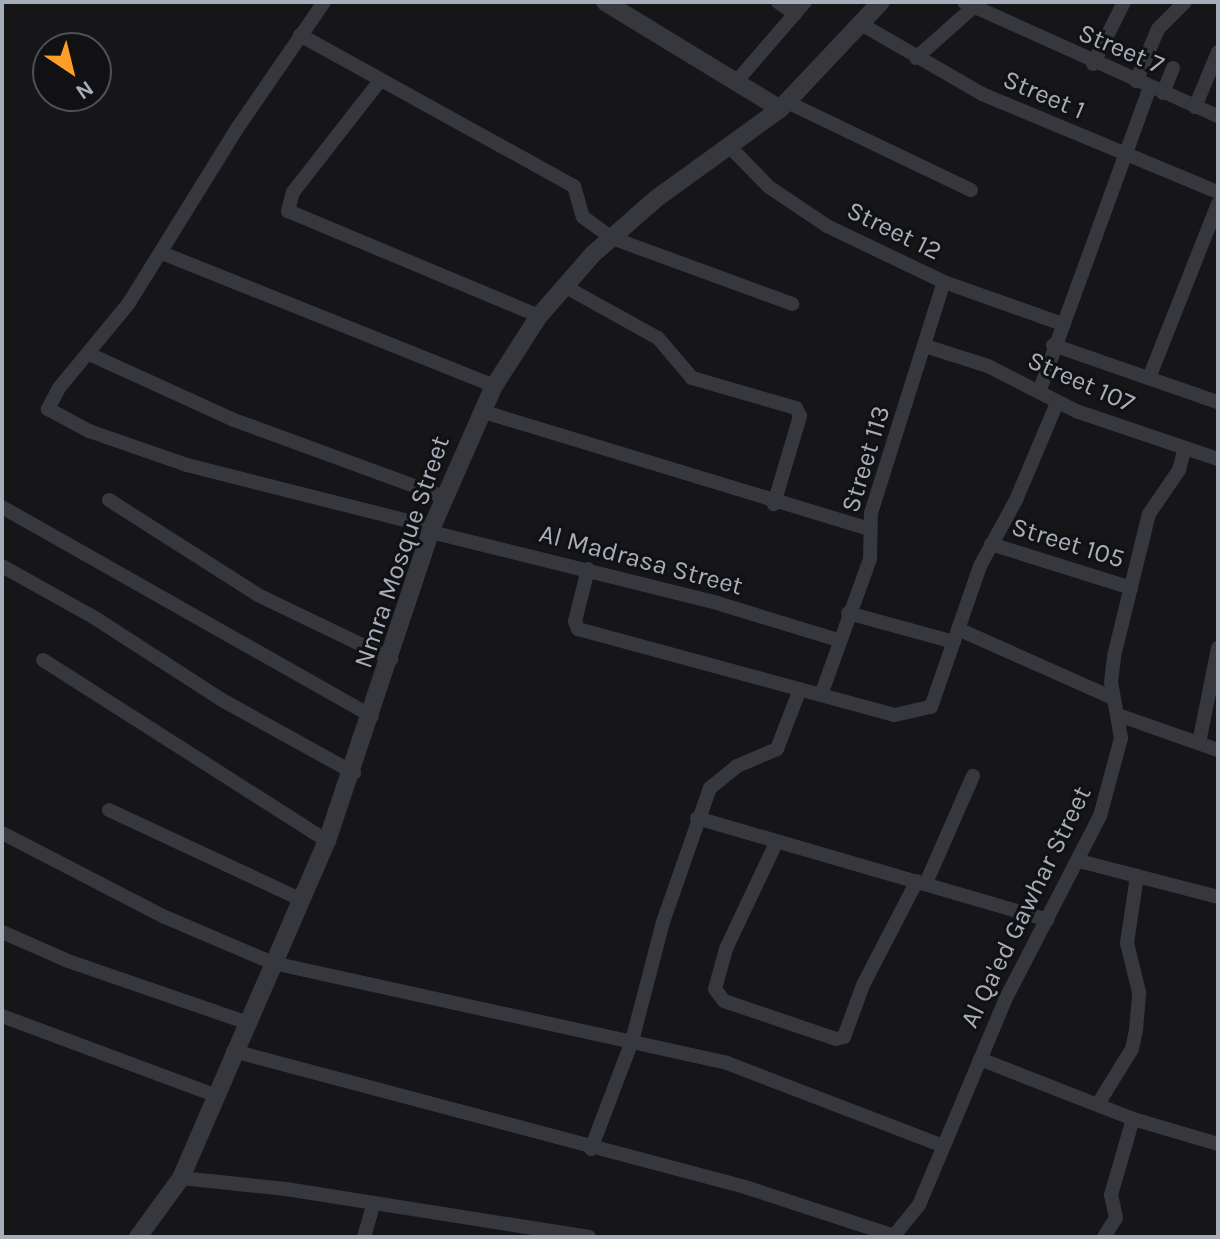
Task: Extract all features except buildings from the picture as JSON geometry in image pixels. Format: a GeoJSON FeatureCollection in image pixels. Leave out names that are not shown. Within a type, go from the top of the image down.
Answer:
{"type":"FeatureCollection","features":[{"type":"Feature","properties":{"kind":"street"},"geometry":{"type":"LineString","coordinates":[[324,2],[162,253],[89,354],[234,420],[444,497]]}},
{"type":"Feature","properties":{"kind":"street"},"geometry":{"type":"LineString","coordinates":[[605,2],[736,82],[971,190]]}},
{"type":"Feature","properties":{"kind":"street"},"geometry":{"type":"LineString","coordinates":[[778,2],[795,14]]}},
{"type":"Feature","properties":{"kind":"street"},"geometry":{"type":"LineString","coordinates":[[736,82],[805,2]]}},
{"type":"Feature","properties":{"kind":"street","name":"Nmra Mosque Street"},"geometry":{"type":"LineString","coordinates":[[138,1237],[181,1178],[245,1022],[327,841],[354,773],[444,497],[494,386],[539,316],[612,238],[783,106],[881,2]]}},
{"type":"Feature","properties":{"kind":"street"},"geometry":{"type":"LineString","coordinates":[[1093,64],[1124,2]]}},
{"type":"Feature","properties":{"kind":"street"},"geometry":{"type":"LineString","coordinates":[[1136,81],[1158,29],[1185,2]]}},
{"type":"Feature","properties":{"kind":"street"},"geometry":{"type":"LineString","coordinates":[[916,58],[972,4]]}},
{"type":"Feature","properties":{"kind":"street","name":"Street 7"},"geometry":{"type":"LineString","coordinates":[[972,4],[1093,64],[1218,116]]}},
{"type":"Feature","properties":{"kind":"street","name":"Street 1"},"geometry":{"type":"LineString","coordinates":[[861,24],[982,94],[1218,192]]}},
{"type":"Feature","properties":{"kind":"street"},"geometry":{"type":"LineString","coordinates":[[300,35],[379,82],[460,121],[574,186],[583,217],[612,238],[792,304]]}},
{"type":"Feature","properties":{"kind":"street"},"geometry":{"type":"LineString","coordinates":[[1195,107],[1218,52]]}},
{"type":"Feature","properties":{"kind":"street"},"geometry":{"type":"LineString","coordinates":[[1039,392],[1060,323],[1125,155],[1157,90],[1173,68]]}},
{"type":"Feature","properties":{"kind":"street"},"geometry":{"type":"LineString","coordinates":[[379,82],[293,192],[288,211],[539,316]]}},
{"type":"Feature","properties":{"kind":"street","name":"Street 12"},"geometry":{"type":"LineString","coordinates":[[729,146],[769,187],[807,215],[944,282],[1060,323]]}},
{"type":"Feature","properties":{"kind":"street"},"geometry":{"type":"LineString","coordinates":[[1149,378],[1218,204]]}},
{"type":"Feature","properties":{"kind":"street"},"geometry":{"type":"LineString","coordinates":[[162,253],[494,386]]}},
{"type":"Feature","properties":{"kind":"street","name":"Street 113"},"geometry":{"type":"LineString","coordinates":[[821,695],[838,640],[870,559],[869,529],[944,282]]}},
{"type":"Feature","properties":{"kind":"street"},"geometry":{"type":"LineString","coordinates":[[564,286],[658,338],[692,378],[796,408],[800,416],[774,504]]}},
{"type":"Feature","properties":{"kind":"street"},"geometry":{"type":"LineString","coordinates":[[1053,345],[1218,402]]}},
{"type":"Feature","properties":{"kind":"street","name":"Street 107"},"geometry":{"type":"LineString","coordinates":[[925,346],[988,366],[1057,403],[1218,459]]}},
{"type":"Feature","properties":{"kind":"street","name":"Al Madrasa Street"},"geometry":{"type":"LineString","coordinates":[[89,354],[48,404],[57,416],[187,465],[588,569],[838,640]]}},
{"type":"Feature","properties":{"kind":"street"},"geometry":{"type":"LineString","coordinates":[[588,569],[575,621],[578,629],[895,715],[934,702],[991,544],[1057,403]]}},
{"type":"Feature","properties":{"kind":"street"},"geometry":{"type":"LineString","coordinates":[[481,411],[774,504],[869,529]]}},
{"type":"Feature","properties":{"kind":"street","name":"Al Qa'ed Gawhar Street"},"geometry":{"type":"LineString","coordinates":[[894,1236],[919,1205],[980,1059],[1079,861],[1111,786],[1121,738],[1111,670],[1149,514],[1179,470],[1185,448]]}},
{"type":"Feature","properties":{"kind":"street"},"geometry":{"type":"LineString","coordinates":[[109,500],[258,595],[391,659]]}},
{"type":"Feature","properties":{"kind":"street"},"geometry":{"type":"LineString","coordinates":[[2,507],[372,716]]}},
{"type":"Feature","properties":{"kind":"street","name":"Street 105"},"geometry":{"type":"LineString","coordinates":[[991,544],[1131,588]]}},
{"type":"Feature","properties":{"kind":"street"},"geometry":{"type":"LineString","coordinates":[[2,566],[95,618],[222,700],[354,773]]}},
{"type":"Feature","properties":{"kind":"street"},"geometry":{"type":"LineString","coordinates":[[848,613],[956,635],[1113,698]]}},
{"type":"Feature","properties":{"kind":"street"},"geometry":{"type":"LineString","coordinates":[[1199,743],[1218,648]]}},
{"type":"Feature","properties":{"kind":"street"},"geometry":{"type":"LineString","coordinates":[[43,660],[327,841]]}},
{"type":"Feature","properties":{"kind":"street"},"geometry":{"type":"LineString","coordinates":[[591,1149],[632,1041],[663,922],[697,818],[718,778],[777,749],[800,689]]}},
{"type":"Feature","properties":{"kind":"street"},"geometry":{"type":"LineString","coordinates":[[1118,715],[1218,750]]}},
{"type":"Feature","properties":{"kind":"street"},"geometry":{"type":"LineString","coordinates":[[776,843],[726,949],[715,989],[724,1001],[836,1039],[844,1037],[863,985],[921,882],[973,776]]}},
{"type":"Feature","properties":{"kind":"street"},"geometry":{"type":"LineString","coordinates":[[109,810],[302,900]]}},
{"type":"Feature","properties":{"kind":"street"},"geometry":{"type":"LineString","coordinates":[[697,818],[1047,920]]}},
{"type":"Feature","properties":{"kind":"street"},"geometry":{"type":"LineString","coordinates":[[2,833],[165,917],[273,963],[632,1041],[791,1084],[943,1146]]}},
{"type":"Feature","properties":{"kind":"street"},"geometry":{"type":"LineString","coordinates":[[1079,861],[1218,897]]}},
{"type":"Feature","properties":{"kind":"street"},"geometry":{"type":"LineString","coordinates":[[1098,1104],[1132,1049],[1136,1030],[1139,992],[1127,943],[1137,876]]}},
{"type":"Feature","properties":{"kind":"street"},"geometry":{"type":"LineString","coordinates":[[2,932],[68,961],[245,1022]]}},
{"type":"Feature","properties":{"kind":"street"},"geometry":{"type":"LineString","coordinates":[[2,1016],[214,1095]]}},
{"type":"Feature","properties":{"kind":"street"},"geometry":{"type":"LineString","coordinates":[[233,1051],[591,1149],[745,1187],[894,1236]]}},
{"type":"Feature","properties":{"kind":"street"},"geometry":{"type":"LineString","coordinates":[[980,1059],[1133,1119],[1218,1144]]}},
{"type":"Feature","properties":{"kind":"street"},"geometry":{"type":"LineString","coordinates":[[1104,1237],[1116,1218],[1111,1195],[1133,1119]]}},
{"type":"Feature","properties":{"kind":"street"},"geometry":{"type":"LineString","coordinates":[[181,1178],[374,1203],[589,1237]]}},
{"type":"Feature","properties":{"kind":"street"},"geometry":{"type":"LineString","coordinates":[[364,1237],[374,1203]]}}]}
